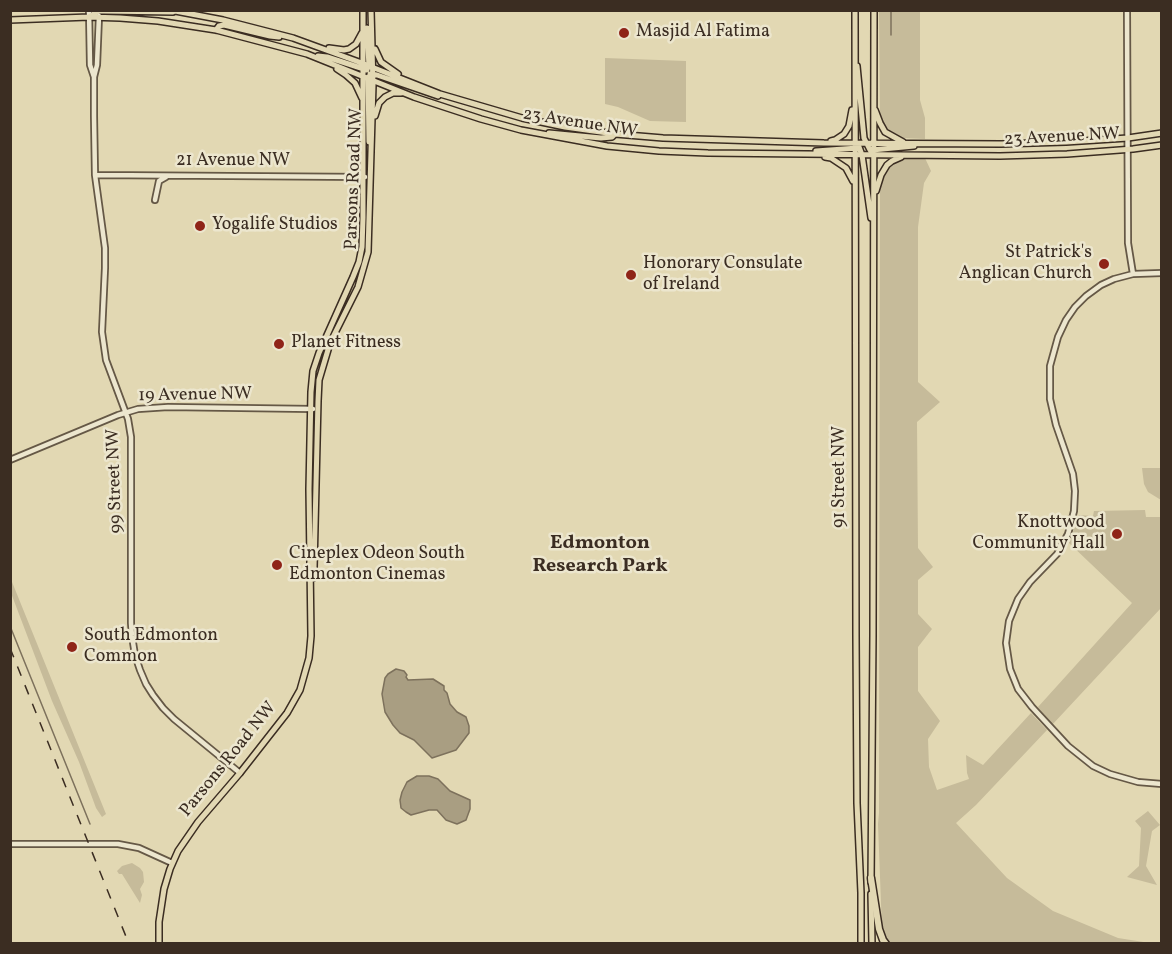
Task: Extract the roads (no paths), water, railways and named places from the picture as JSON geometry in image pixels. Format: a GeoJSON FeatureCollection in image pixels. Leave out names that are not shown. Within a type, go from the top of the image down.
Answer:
{"type":"FeatureCollection","features":[{"type":"Feature","properties":{"kind":"highway"},"geometry":{"type":"LineString","coordinates":[[871,878],[879,929],[886,944]]}},
{"type":"Feature","properties":{"kind":"main road","name":"23 Avenue NW"},"geometry":{"type":"LineString","coordinates":[[170,10],[223,20],[296,39],[369,72],[405,93],[460,113],[530,132],[607,146],[659,151],[814,154],[904,143],[1033,144],[1128,138],[1161,133]]}},
{"type":"Feature","properties":{"kind":"main road"},"geometry":{"type":"LineString","coordinates":[[364,10],[369,72],[368,140],[372,153]]}},
{"type":"Feature","properties":{"kind":"main road","name":"Parsons Road NW"},"geometry":{"type":"LineString","coordinates":[[310,592],[314,568],[319,380],[330,343],[353,298],[366,262],[369,240],[372,124],[364,10]]}},
{"type":"Feature","properties":{"kind":"main road","name":"Parsons Road NW"},"geometry":{"type":"LineString","coordinates":[[159,944],[160,908],[172,863],[185,839],[287,713],[300,690],[307,670],[310,652],[309,513],[312,378],[319,353],[359,262],[362,232],[363,120],[369,72],[371,10]]}},
{"type":"Feature","properties":{"kind":"main road","name":"91 Street NW"},"geometry":{"type":"LineString","coordinates":[[855,10],[858,150],[855,194],[857,803],[861,944]]}},
{"type":"Feature","properties":{"kind":"main road","name":"91 Street NW"},"geometry":{"type":"LineString","coordinates":[[872,944],[874,195],[871,148],[874,107],[874,10]]}},
{"type":"Feature","properties":{"kind":"main road"},"geometry":{"type":"LineString","coordinates":[[10,20],[99,13],[182,12]]}},
{"type":"Feature","properties":{"kind":"main road","name":"23 Avenue NW"},"geometry":{"type":"LineString","coordinates":[[99,13],[216,30],[369,72]]}},
{"type":"Feature","properties":{"kind":"main road"},"geometry":{"type":"LineString","coordinates":[[216,30],[219,26],[224,25],[335,49],[349,49],[355,46],[360,39],[363,19]]}},
{"type":"Feature","properties":{"kind":"main road"},"geometry":{"type":"LineString","coordinates":[[371,25],[375,50],[385,66],[402,77],[458,99]]}},
{"type":"Feature","properties":{"kind":"main road"},"geometry":{"type":"LineString","coordinates":[[855,47],[860,81],[863,135],[871,148]]}},
{"type":"Feature","properties":{"kind":"main road"},"geometry":{"type":"LineString","coordinates":[[307,54],[327,57],[432,95],[458,99]]}},
{"type":"Feature","properties":{"kind":"main road"},"geometry":{"type":"LineString","coordinates":[[320,59],[346,75],[354,83],[362,97],[363,120]]}},
{"type":"Feature","properties":{"kind":"main road"},"geometry":{"type":"LineString","coordinates":[[824,143],[841,137],[849,126],[855,90]]}},
{"type":"Feature","properties":{"kind":"main road"},"geometry":{"type":"LineString","coordinates":[[372,124],[378,106],[385,97],[393,93],[405,93]]}},
{"type":"Feature","properties":{"kind":"main road","name":"23 Avenue NW"},"geometry":{"type":"LineString","coordinates":[[458,99],[522,118],[615,134],[663,138],[824,143],[858,150]]}},
{"type":"Feature","properties":{"kind":"main road"},"geometry":{"type":"LineString","coordinates":[[874,107],[883,130],[904,143]]}},
{"type":"Feature","properties":{"kind":"main road"},"geometry":{"type":"LineString","coordinates":[[530,132],[601,138],[612,137],[615,134]]}},
{"type":"Feature","properties":{"kind":"main road"},"geometry":{"type":"LineString","coordinates":[[776,154],[954,143]]}},
{"type":"Feature","properties":{"kind":"main road","name":"23 Avenue NW"},"geometry":{"type":"LineString","coordinates":[[871,148],[907,155],[1033,156],[1128,150],[1161,145]]}},
{"type":"Feature","properties":{"kind":"main road"},"geometry":{"type":"LineString","coordinates":[[858,150],[868,194],[874,247]]}},
{"type":"Feature","properties":{"kind":"main road"},"geometry":{"type":"LineString","coordinates":[[814,154],[831,158],[846,168],[852,179],[855,194]]}},
{"type":"Feature","properties":{"kind":"main road"},"geometry":{"type":"LineString","coordinates":[[874,195],[886,165],[907,155]]}},
{"type":"Feature","properties":{"kind":"street"},"geometry":{"type":"LineString","coordinates":[[1127,10],[1128,243],[1133,274]]}},
{"type":"Feature","properties":{"kind":"street","name":"99 Street NW"},"geometry":{"type":"LineString","coordinates":[[99,13],[97,65],[94,77],[95,175],[105,248],[102,342],[131,437],[131,623],[135,655],[146,684],[163,708],[240,773]]}},
{"type":"Feature","properties":{"kind":"street","name":"99 Street NW"},"geometry":{"type":"LineString","coordinates":[[89,14],[90,65],[94,77]]}},
{"type":"Feature","properties":{"kind":"street","name":"21 Avenue NW"},"geometry":{"type":"LineString","coordinates":[[95,175],[371,177]]}},
{"type":"Feature","properties":{"kind":"street"},"geometry":{"type":"LineString","coordinates":[[155,200],[158,185],[162,179],[181,176]]}},
{"type":"Feature","properties":{"kind":"street"},"geometry":{"type":"LineString","coordinates":[[1161,273],[1133,274],[1108,281],[1091,291],[1075,307],[1062,328],[1055,345],[1049,373],[1050,399],[1075,482],[1076,498],[1073,517],[1068,534],[1057,554],[1030,582],[1018,599],[1011,615],[1007,634],[1008,660],[1016,684],[1027,701],[1068,746],[1093,766],[1110,774],[1138,782],[1161,784]]}},
{"type":"Feature","properties":{"kind":"street","name":"19 Avenue NW"},"geometry":{"type":"LineString","coordinates":[[10,460],[142,408],[317,409]]}},
{"type":"Feature","properties":{"kind":"street"},"geometry":{"type":"LineString","coordinates":[[10,844],[118,844],[138,848],[172,863]]}},
{"type":"Feature","properties":{"kind":"waterway"},"geometry":{"type":"LineString","coordinates":[[891,10],[891,35]]}},
{"type":"Feature","properties":{"kind":"waterway"},"geometry":{"type":"LineString","coordinates":[[10,626],[90,824]]}},
{"type":"Feature","properties":{"kind":"railway"},"geometry":{"type":"LineString","coordinates":[[10,648],[129,944]]}},
{"type":"Feature","properties":{"kind":"place","name":"Masjid Al Fatima"},"geometry":{"type":"Point","coordinates":[624,33]}},
{"type":"Feature","properties":{"kind":"place","name":"Yogalife Studios"},"geometry":{"type":"Point","coordinates":[200,226]}},
{"type":"Feature","properties":{"kind":"place","name":"St Patrick's Anglican Church"},"geometry":{"type":"Point","coordinates":[1104,264]}},
{"type":"Feature","properties":{"kind":"place","name":"Honorary Consulate of Ireland"},"geometry":{"type":"Point","coordinates":[631,275]}},
{"type":"Feature","properties":{"kind":"place","name":"Planet Fitness"},"geometry":{"type":"Point","coordinates":[279,344]}},
{"type":"Feature","properties":{"kind":"place","name":"Knottwood Community Hall"},"geometry":{"type":"Point","coordinates":[1117,534]}},
{"type":"Feature","properties":{"kind":"place","name":"Cineplex Odeon South Edmonton Cinemas"},"geometry":{"type":"Point","coordinates":[277,565]}},
{"type":"Feature","properties":{"kind":"place","name":"South Edmonton Common"},"geometry":{"type":"Point","coordinates":[72,647]}},
{"type":"Feature","properties":{"kind":"district","name":"Edmonton Research Park"},"geometry":{"type":"Point","coordinates":[600,556]}}]}
